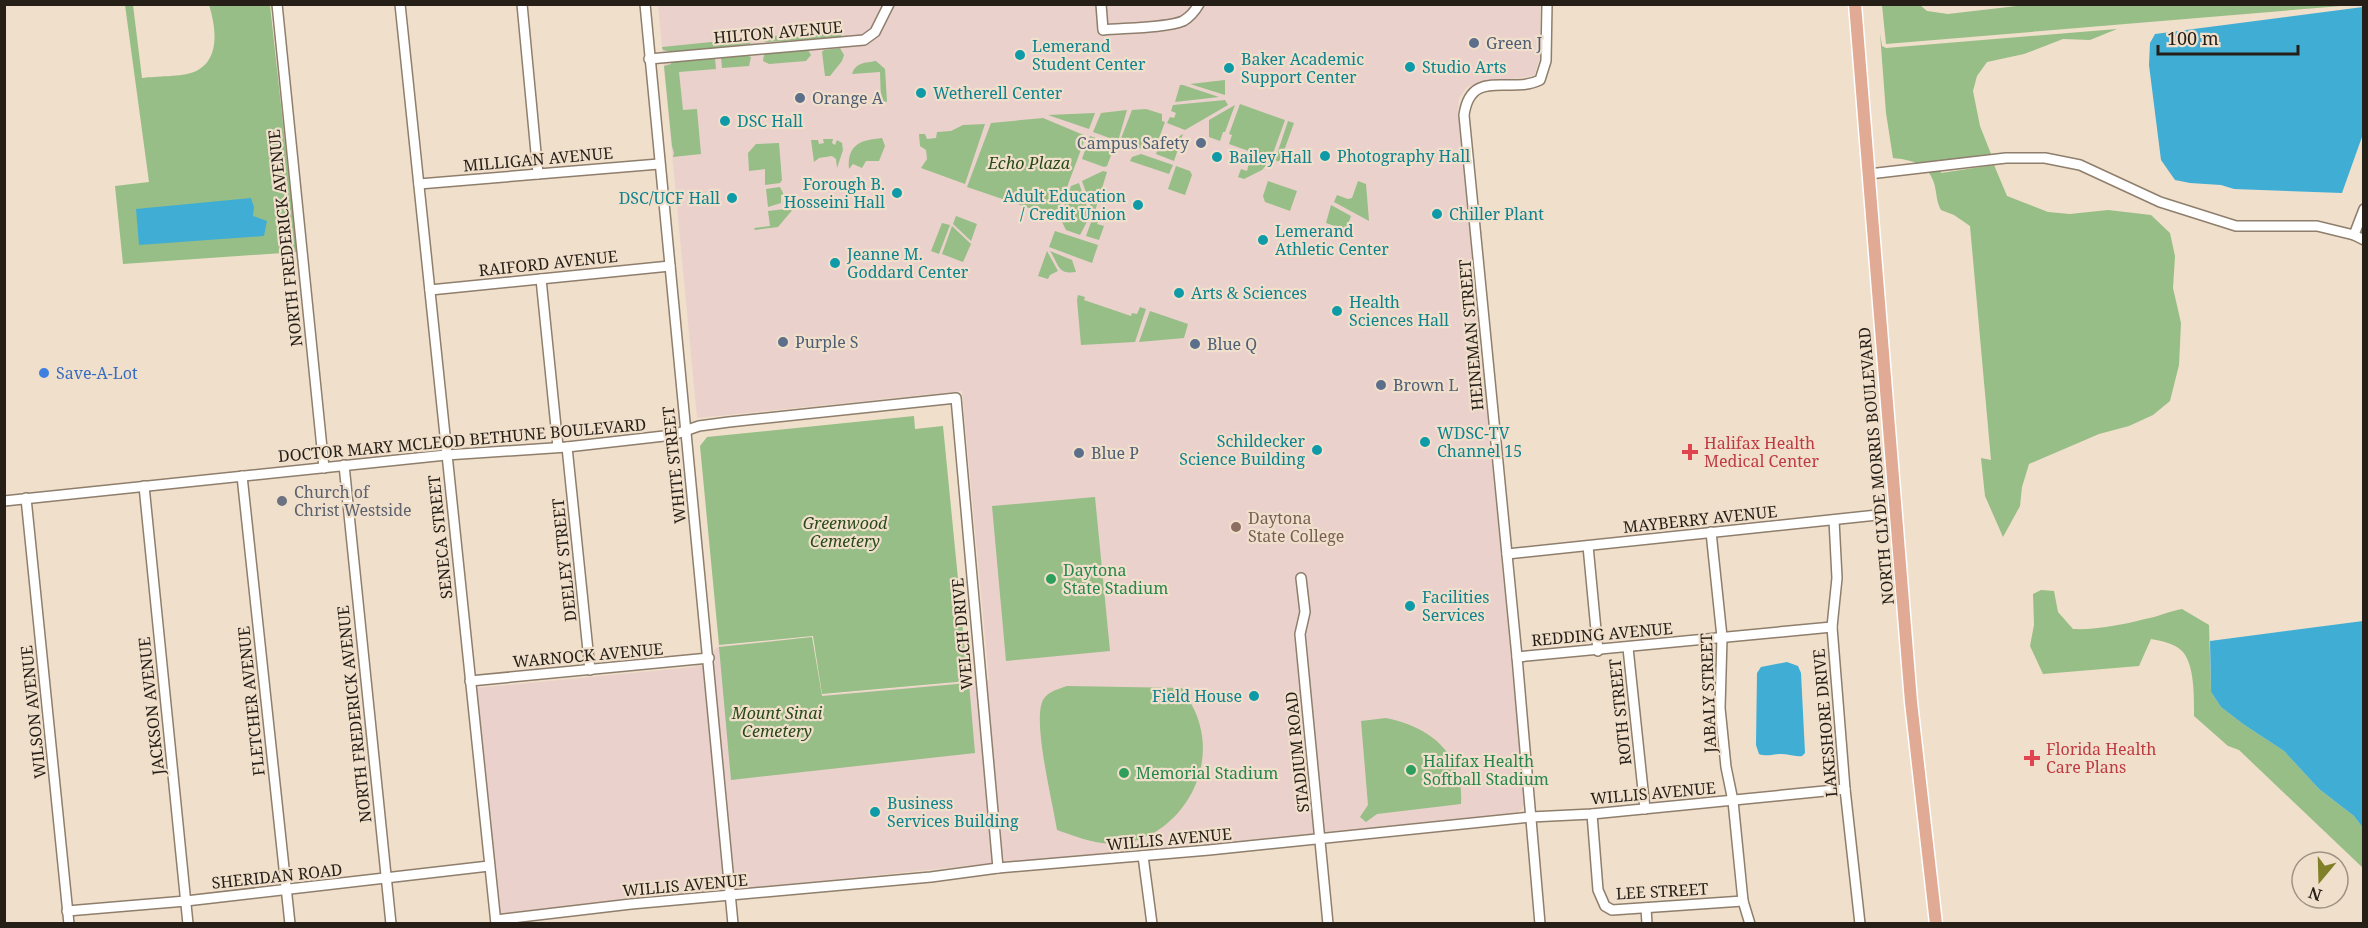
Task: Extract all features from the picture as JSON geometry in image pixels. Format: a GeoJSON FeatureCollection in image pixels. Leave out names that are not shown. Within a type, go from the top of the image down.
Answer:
{"type":"FeatureCollection","features":[{"type":"Feature","properties":{"kind":"main road","name":"NORTH CLYDE MORRIS BOULEVARD"},"geometry":{"type":"LineString","coordinates":[[1855,4],[1911,702],[1936,924]]}},
{"type":"Feature","properties":{"kind":"street","name":"NORTH FREDERICK AVENUE"},"geometry":{"type":"LineString","coordinates":[[277,4],[324,468]]}},
{"type":"Feature","properties":{"kind":"street","name":"SENECA STREET"},"geometry":{"type":"LineString","coordinates":[[400,4],[496,922]]}},
{"type":"Feature","properties":{"kind":"street"},"geometry":{"type":"LineString","coordinates":[[522,4],[538,174]]}},
{"type":"Feature","properties":{"kind":"street","name":"WHITE STREET"},"geometry":{"type":"LineString","coordinates":[[645,4],[733,924]]}},
{"type":"Feature","properties":{"kind":"street","name":"HILTON AVENUE"},"geometry":{"type":"LineString","coordinates":[[649,59],[864,40],[875,32],[889,4]]}},
{"type":"Feature","properties":{"kind":"street"},"geometry":{"type":"LineString","coordinates":[[1101,4],[1103,30],[1171,25],[1195,12],[1199,4]]}},
{"type":"Feature","properties":{"kind":"street","name":"HEINEMAN STREET"},"geometry":{"type":"LineString","coordinates":[[1540,924],[1517,657],[1464,115],[1468,96],[1476,89],[1484,86],[1532,84],[1540,80],[1546,61],[1547,4]]}},
{"type":"Feature","properties":{"kind":"street"},"geometry":{"type":"LineString","coordinates":[[1869,174],[2006,158],[2045,158],[2080,165],[2160,202],[2236,226],[2317,226],[2364,240]]}},
{"type":"Feature","properties":{"kind":"street","name":"MILLIGAN AVENUE"},"geometry":{"type":"LineString","coordinates":[[419,184],[659,164]]}},
{"type":"Feature","properties":{"kind":"street"},"geometry":{"type":"LineString","coordinates":[[2354,236],[2364,210]]}},
{"type":"Feature","properties":{"kind":"street","name":"RAIFORD AVENUE"},"geometry":{"type":"LineString","coordinates":[[430,290],[670,266]]}},
{"type":"Feature","properties":{"kind":"street","name":"DEELEY STREET"},"geometry":{"type":"LineString","coordinates":[[541,279],[590,670]]}},
{"type":"Feature","properties":{"kind":"street","name":"DOCTOR MARY MCLEOD BETHUNE BOULEVARD"},"geometry":{"type":"LineString","coordinates":[[4,501],[446,455],[563,447],[686,432],[699,426],[729,422],[956,398]]}},
{"type":"Feature","properties":{"kind":"street","name":"WELCH DRIVE"},"geometry":{"type":"LineString","coordinates":[[956,398],[998,868]]}},
{"type":"Feature","properties":{"kind":"street","name":"NORTH FREDERICK AVENUE"},"geometry":{"type":"LineString","coordinates":[[344,465],[390,924]]}},
{"type":"Feature","properties":{"kind":"street","name":"FLETCHER AVENUE"},"geometry":{"type":"LineString","coordinates":[[242,476],[290,924]]}},
{"type":"Feature","properties":{"kind":"street","name":"JACKSON AVENUE"},"geometry":{"type":"LineString","coordinates":[[144,486],[188,924]]}},
{"type":"Feature","properties":{"kind":"street","name":"WILSON AVENUE"},"geometry":{"type":"LineString","coordinates":[[26,498],[69,924]]}},
{"type":"Feature","properties":{"kind":"street","name":"MAYBERRY AVENUE"},"geometry":{"type":"LineString","coordinates":[[1507,554],[1896,513]]}},
{"type":"Feature","properties":{"kind":"street","name":"LAKESHORE DRIVE"},"geometry":{"type":"LineString","coordinates":[[1834,520],[1837,578],[1832,627],[1845,789],[1860,924]]}},
{"type":"Feature","properties":{"kind":"street","name":"JABALY STREET"},"geometry":{"type":"LineString","coordinates":[[1711,532],[1722,637],[1720,708],[1726,767],[1733,801],[1743,901],[1750,924]]}},
{"type":"Feature","properties":{"kind":"street","name":"ROTH STREET"},"geometry":{"type":"LineString","coordinates":[[1588,546],[1598,651]]}},
{"type":"Feature","properties":{"kind":"street","name":"STADIUM ROAD"},"geometry":{"type":"LineString","coordinates":[[1301,578],[1305,612],[1300,634],[1328,924]]}},
{"type":"Feature","properties":{"kind":"street","name":"REDDING AVENUE"},"geometry":{"type":"LineString","coordinates":[[1517,657],[1832,627]]}},
{"type":"Feature","properties":{"kind":"street","name":"ROTH STREET"},"geometry":{"type":"LineString","coordinates":[[1628,648],[1645,809]]}},
{"type":"Feature","properties":{"kind":"street","name":"WARNOCK AVENUE"},"geometry":{"type":"LineString","coordinates":[[470,681],[709,658]]}},
{"type":"Feature","properties":{"kind":"street","name":"WILLIS AVENUE"},"geometry":{"type":"LineString","coordinates":[[496,922],[631,904],[1845,789]]}},
{"type":"Feature","properties":{"kind":"street","name":"LEE STREET"},"geometry":{"type":"LineString","coordinates":[[1592,814],[1600,898],[1605,906],[1612,910],[1743,901]]}},
{"type":"Feature","properties":{"kind":"street"},"geometry":{"type":"LineString","coordinates":[[1143,856],[1152,924]]}},
{"type":"Feature","properties":{"kind":"street","name":"SHERIDAN ROAD"},"geometry":{"type":"LineString","coordinates":[[68,911],[186,901],[489,866]]}},
{"type":"Feature","properties":{"kind":"street"},"geometry":{"type":"LineString","coordinates":[[1646,908],[1647,924]]}},
{"type":"Feature","properties":{"kind":"shaded area","name":"Daytona State College"},"geometry":{"type":"Polygon","coordinates":[[[658,5],[1540,5],[1540,58],[1534,76],[1479,83],[1467,87],[1459,99],[1458,112],[1525,804],[1521,810],[1512,816],[1081,858],[976,865],[500,914],[476,688],[694,667],[719,646],[812,637],[822,695],[989,680],[962,391],[697,418],[658,5]]]}},
{"type":"Feature","properties":{"kind":"green space"},"geometry":{"type":"Polygon","coordinates":[[[2035,4],[2353,5],[1886,44],[1882,5],[1920,5],[1927,11],[1948,14],[2035,4]]]}},
{"type":"Feature","properties":{"kind":"green space"},"geometry":{"type":"Polygon","coordinates":[[[125,5],[133,5],[142,78],[183,75],[203,67],[209,60],[214,43],[209,5],[270,5],[297,252],[123,264],[115,186],[149,182],[125,5]]]}},
{"type":"Feature","properties":{"kind":"green space"},"geometry":{"type":"Polygon","coordinates":[[[2117,29],[2090,40],[2063,39],[2024,54],[1987,62],[1977,76],[1973,91],[1980,126],[1991,154],[1940,163],[1941,173],[1994,165],[2007,196],[2048,212],[2070,214],[2108,210],[2151,215],[2170,233],[2175,256],[2173,288],[2181,323],[2179,365],[2170,401],[2153,415],[2129,426],[2099,434],[2029,464],[2022,487],[2020,506],[2003,537],[1985,496],[1981,458],[1991,460],[1970,226],[1954,215],[1941,210],[1928,171],[1918,164],[1893,158],[1886,113],[1880,33],[1882,46],[1886,48],[2117,29]]]}},
{"type":"Feature","properties":{"kind":"green space"},"geometry":{"type":"Polygon","coordinates":[[[843,32],[840,38],[765,42],[762,37],[787,35],[798,37],[808,34],[843,32]]]}},
{"type":"Feature","properties":{"kind":"green space"},"geometry":{"type":"Polygon","coordinates":[[[751,38],[750,44],[672,52],[663,50],[662,47],[751,38]]]}},
{"type":"Feature","properties":{"kind":"green space"},"geometry":{"type":"Polygon","coordinates":[[[840,48],[844,55],[842,61],[830,76],[825,76],[822,52],[840,48]]]}},
{"type":"Feature","properties":{"kind":"green space"},"geometry":{"type":"Polygon","coordinates":[[[808,50],[811,55],[806,61],[769,64],[763,61],[767,52],[808,50]]]}},
{"type":"Feature","properties":{"kind":"green space"},"geometry":{"type":"Polygon","coordinates":[[[746,55],[751,57],[749,66],[722,68],[721,57],[746,55]]]}},
{"type":"Feature","properties":{"kind":"green space"},"geometry":{"type":"Polygon","coordinates":[[[715,58],[716,69],[679,72],[683,110],[697,109],[701,154],[673,157],[664,66],[671,62],[715,58]]]}},
{"type":"Feature","properties":{"kind":"green space"},"geometry":{"type":"Polygon","coordinates":[[[876,61],[885,69],[887,102],[881,101],[880,72],[852,74],[858,65],[876,61]]]}},
{"type":"Feature","properties":{"kind":"green space"},"geometry":{"type":"Polygon","coordinates":[[[1225,80],[1225,95],[1190,84],[1225,80]]]}},
{"type":"Feature","properties":{"kind":"green space"},"geometry":{"type":"Polygon","coordinates":[[[1180,85],[1183,85],[1219,97],[1175,102],[1180,85]]]}},
{"type":"Feature","properties":{"kind":"green space"},"geometry":{"type":"Polygon","coordinates":[[[1225,100],[1228,105],[1185,130],[1167,123],[1170,117],[1174,118],[1176,113],[1171,111],[1173,105],[1225,100]]]}},
{"type":"Feature","properties":{"kind":"green space"},"geometry":{"type":"Polygon","coordinates":[[[1240,104],[1285,120],[1271,159],[1229,144],[1232,135],[1229,134],[1240,104]]]}},
{"type":"Feature","properties":{"kind":"green space"},"geometry":{"type":"Polygon","coordinates":[[[1235,105],[1220,141],[1209,137],[1209,120],[1235,105]]]}},
{"type":"Feature","properties":{"kind":"green space"},"geometry":{"type":"Polygon","coordinates":[[[1146,109],[1162,114],[1162,121],[1165,122],[1156,146],[1145,150],[1120,141],[1132,110],[1146,109]]]}},
{"type":"Feature","properties":{"kind":"green space"},"geometry":{"type":"Polygon","coordinates":[[[1127,110],[1118,141],[1093,132],[1101,113],[1127,110]]]}},
{"type":"Feature","properties":{"kind":"green space"},"geometry":{"type":"Polygon","coordinates":[[[1095,113],[1089,129],[1048,115],[1095,113]]]}},
{"type":"Feature","properties":{"kind":"green space","name":"Echo Plaza"},"geometry":{"type":"Polygon","coordinates":[[[1043,118],[1086,136],[1056,217],[967,187],[991,123],[1043,118]]]}},
{"type":"Feature","properties":{"kind":"green space"},"geometry":{"type":"Polygon","coordinates":[[[1288,121],[1294,123],[1280,162],[1275,160],[1288,121]]]}},
{"type":"Feature","properties":{"kind":"green space"},"geometry":{"type":"Polygon","coordinates":[[[985,124],[965,184],[921,168],[927,159],[926,150],[920,146],[919,134],[925,134],[927,139],[936,138],[937,132],[951,131],[963,125],[985,124]]]}},
{"type":"Feature","properties":{"kind":"green space"},"geometry":{"type":"Polygon","coordinates":[[[1183,134],[1174,161],[1156,154],[1158,149],[1183,134]]]}},
{"type":"Feature","properties":{"kind":"green space"},"geometry":{"type":"Polygon","coordinates":[[[1090,136],[1115,145],[1107,166],[1082,159],[1090,136]]]}},
{"type":"Feature","properties":{"kind":"green space"},"geometry":{"type":"Polygon","coordinates":[[[882,138],[885,146],[879,161],[866,161],[862,168],[853,164],[849,169],[850,154],[857,145],[868,140],[882,138]]]}},
{"type":"Feature","properties":{"kind":"green space"},"geometry":{"type":"Polygon","coordinates":[[[823,139],[833,139],[832,143],[835,145],[837,140],[842,143],[843,150],[837,168],[836,159],[832,156],[819,158],[814,162],[811,140],[818,140],[819,144],[824,143],[823,139]]]}},
{"type":"Feature","properties":{"kind":"green space"},"geometry":{"type":"Polygon","coordinates":[[[779,143],[782,180],[780,183],[765,185],[765,169],[749,171],[748,153],[756,144],[779,143]]]}},
{"type":"Feature","properties":{"kind":"green space"},"geometry":{"type":"Polygon","coordinates":[[[1246,153],[1269,162],[1262,170],[1244,179],[1238,177],[1241,169],[1247,171],[1249,163],[1244,160],[1246,153]]]}},
{"type":"Feature","properties":{"kind":"green space"},"geometry":{"type":"Polygon","coordinates":[[[1141,154],[1173,165],[1169,174],[1130,161],[1132,157],[1141,154]]]}},
{"type":"Feature","properties":{"kind":"green space"},"geometry":{"type":"Polygon","coordinates":[[[1176,166],[1190,171],[1192,175],[1185,195],[1168,189],[1176,166]]]}},
{"type":"Feature","properties":{"kind":"green space"},"geometry":{"type":"Polygon","coordinates":[[[1103,171],[1107,172],[1095,211],[1092,210],[1082,181],[1103,171]]]}},
{"type":"Feature","properties":{"kind":"green space"},"geometry":{"type":"Polygon","coordinates":[[[1268,181],[1297,191],[1290,211],[1265,202],[1263,196],[1268,181]]]}},
{"type":"Feature","properties":{"kind":"green space"},"geometry":{"type":"Polygon","coordinates":[[[1358,181],[1366,184],[1369,221],[1334,202],[1337,195],[1352,198],[1358,181]]]}},
{"type":"Feature","properties":{"kind":"green space"},"geometry":{"type":"Polygon","coordinates":[[[1079,183],[1090,216],[1080,235],[1066,230],[1060,218],[1071,186],[1079,183]]]}},
{"type":"Feature","properties":{"kind":"green space"},"geometry":{"type":"Polygon","coordinates":[[[780,187],[784,195],[781,195],[781,203],[768,207],[766,189],[780,187]]]}},
{"type":"Feature","properties":{"kind":"green space"},"geometry":{"type":"Polygon","coordinates":[[[1331,205],[1351,216],[1346,230],[1326,223],[1331,205]]]}},
{"type":"Feature","properties":{"kind":"green space"},"geometry":{"type":"Polygon","coordinates":[[[794,208],[778,227],[755,230],[754,228],[770,226],[768,211],[794,208]]]}},
{"type":"Feature","properties":{"kind":"green space"},"geometry":{"type":"Polygon","coordinates":[[[1094,214],[1100,216],[1097,224],[1104,226],[1099,240],[1086,236],[1094,214]]]}},
{"type":"Feature","properties":{"kind":"green space"},"geometry":{"type":"Polygon","coordinates":[[[956,216],[977,224],[971,241],[953,224],[956,216]]]}},
{"type":"Feature","properties":{"kind":"green space"},"geometry":{"type":"Polygon","coordinates":[[[942,223],[950,225],[939,254],[931,251],[942,223]]]}},
{"type":"Feature","properties":{"kind":"green space"},"geometry":{"type":"Polygon","coordinates":[[[952,226],[971,244],[963,262],[942,254],[952,226]]]}},
{"type":"Feature","properties":{"kind":"green space"},"geometry":{"type":"Polygon","coordinates":[[[1055,231],[1098,245],[1092,263],[1049,247],[1055,231]]]}},
{"type":"Feature","properties":{"kind":"green space"},"geometry":{"type":"Polygon","coordinates":[[[1047,251],[1058,271],[1050,275],[1048,279],[1038,276],[1047,251]]]}},
{"type":"Feature","properties":{"kind":"green space"},"geometry":{"type":"Polygon","coordinates":[[[1050,251],[1072,260],[1076,272],[1062,270],[1050,251]]]}},
{"type":"Feature","properties":{"kind":"green space"},"geometry":{"type":"Polygon","coordinates":[[[1078,295],[1085,297],[1084,300],[1131,316],[1132,313],[1137,314],[1140,307],[1146,309],[1135,342],[1081,345],[1078,295]]]}},
{"type":"Feature","properties":{"kind":"green space"},"geometry":{"type":"Polygon","coordinates":[[[1150,311],[1188,324],[1184,338],[1139,342],[1150,311]]]}},
{"type":"Feature","properties":{"kind":"green space","name":"Greenwood Cemetery"},"geometry":{"type":"Polygon","coordinates":[[[914,416],[915,429],[943,426],[968,681],[822,694],[813,636],[719,645],[700,446],[707,437],[914,416]]]}},
{"type":"Feature","properties":{"kind":"green space","name":"Daytona State Stadium"},"geometry":{"type":"Polygon","coordinates":[[[1095,497],[1110,651],[1006,661],[992,506],[1095,497]]]}},
{"type":"Feature","properties":{"kind":"green space"},"geometry":{"type":"Polygon","coordinates":[[[2041,590],[2054,591],[2058,612],[2073,629],[2118,625],[2182,609],[2209,625],[2211,692],[2221,707],[2284,751],[2319,789],[2354,816],[2363,828],[2363,868],[2350,856],[2350,850],[2344,850],[2239,750],[2228,746],[2194,716],[2193,682],[2189,664],[2182,651],[2175,646],[2151,639],[2139,666],[2043,674],[2030,646],[2034,625],[2033,594],[2041,590]]]}},
{"type":"Feature","properties":{"kind":"green space","name":"Mount Sinai Cemetery"},"geometry":{"type":"Polygon","coordinates":[[[812,637],[822,696],[969,683],[975,753],[731,780],[719,647],[812,637]]]}},
{"type":"Feature","properties":{"kind":"green space","name":"Memorial Stadium"},"geometry":{"type":"Polygon","coordinates":[[[1067,686],[1182,688],[1200,726],[1203,747],[1201,768],[1194,788],[1183,806],[1169,822],[1152,834],[1132,842],[1111,844],[1090,841],[1057,830],[1044,763],[1040,711],[1043,700],[1048,694],[1067,686]]]}},
{"type":"Feature","properties":{"kind":"green space","name":"Halifax Health Softball Stadium"},"geometry":{"type":"Polygon","coordinates":[[[1386,718],[1417,728],[1442,746],[1457,771],[1461,804],[1377,814],[1366,822],[1360,817],[1368,805],[1361,721],[1386,718]]]}},
{"type":"Feature","properties":{"kind":"water"},"geometry":{"type":"Polygon","coordinates":[[[2363,7],[2363,134],[2342,193],[2234,189],[2221,185],[2175,180],[2161,160],[2149,65],[2150,43],[2155,34],[2363,7]]]}},
{"type":"Feature","properties":{"kind":"water"},"geometry":{"type":"Polygon","coordinates":[[[251,198],[254,207],[253,216],[267,221],[264,236],[139,245],[136,209],[251,198]]]}},
{"type":"Feature","properties":{"kind":"water"},"geometry":{"type":"Polygon","coordinates":[[[2364,621],[2363,828],[2354,816],[2319,789],[2284,751],[2221,707],[2211,692],[2210,641],[2364,621]]]}},
{"type":"Feature","properties":{"kind":"water"},"geometry":{"type":"Polygon","coordinates":[[[1787,662],[1798,666],[1801,673],[1805,753],[1802,756],[1762,755],[1759,754],[1756,745],[1757,673],[1761,667],[1787,662]]]}},
{"type":"Feature","properties":{"kind":"place","name":"Green J"},"geometry":{"type":"Point","coordinates":[1474,43]}},
{"type":"Feature","properties":{"kind":"place","name":"Lemerand Student Center"},"geometry":{"type":"Point","coordinates":[1020,55]}},
{"type":"Feature","properties":{"kind":"place","name":"Studio Arts"},"geometry":{"type":"Point","coordinates":[1410,67]}},
{"type":"Feature","properties":{"kind":"place","name":"Baker Academic Support Center"},"geometry":{"type":"Point","coordinates":[1229,68]}},
{"type":"Feature","properties":{"kind":"place","name":"Wetherell Center"},"geometry":{"type":"Point","coordinates":[921,93]}},
{"type":"Feature","properties":{"kind":"place","name":"Orange A"},"geometry":{"type":"Point","coordinates":[800,98]}},
{"type":"Feature","properties":{"kind":"place","name":"DSC Hall"},"geometry":{"type":"Point","coordinates":[725,121]}},
{"type":"Feature","properties":{"kind":"place","name":"Campus Safety"},"geometry":{"type":"Point","coordinates":[1201,143]}},
{"type":"Feature","properties":{"kind":"place","name":"Photography Hall"},"geometry":{"type":"Point","coordinates":[1325,156]}},
{"type":"Feature","properties":{"kind":"place","name":"Bailey Hall"},"geometry":{"type":"Point","coordinates":[1217,157]}},
{"type":"Feature","properties":{"kind":"place","name":"Forough B. Hosseini Hall"},"geometry":{"type":"Point","coordinates":[897,193]}},
{"type":"Feature","properties":{"kind":"place","name":"DSC/UCF Hall"},"geometry":{"type":"Point","coordinates":[732,198]}},
{"type":"Feature","properties":{"kind":"place","name":"Adult Education / Credit Union"},"geometry":{"type":"Point","coordinates":[1138,205]}},
{"type":"Feature","properties":{"kind":"place","name":"Chiller Plant"},"geometry":{"type":"Point","coordinates":[1437,214]}},
{"type":"Feature","properties":{"kind":"place","name":"Lemerand Athletic Center"},"geometry":{"type":"Point","coordinates":[1263,240]}},
{"type":"Feature","properties":{"kind":"place","name":"Jeanne M. Goddard Center"},"geometry":{"type":"Point","coordinates":[835,263]}},
{"type":"Feature","properties":{"kind":"place","name":"Arts & Sciences"},"geometry":{"type":"Point","coordinates":[1179,293]}},
{"type":"Feature","properties":{"kind":"place","name":"Health Sciences Hall"},"geometry":{"type":"Point","coordinates":[1337,311]}},
{"type":"Feature","properties":{"kind":"place","name":"Purple S"},"geometry":{"type":"Point","coordinates":[783,342]}},
{"type":"Feature","properties":{"kind":"place","name":"Blue Q"},"geometry":{"type":"Point","coordinates":[1195,344]}},
{"type":"Feature","properties":{"kind":"place","name":"Save-A-Lot"},"geometry":{"type":"Point","coordinates":[44,373]}},
{"type":"Feature","properties":{"kind":"place","name":"Brown L"},"geometry":{"type":"Point","coordinates":[1381,385]}},
{"type":"Feature","properties":{"kind":"place","name":"WDSC-TV Channel 15"},"geometry":{"type":"Point","coordinates":[1425,442]}},
{"type":"Feature","properties":{"kind":"place","name":"Schildecker Science Building"},"geometry":{"type":"Point","coordinates":[1317,450]}},
{"type":"Feature","properties":{"kind":"place","name":"Halifax Health Medical Center"},"geometry":{"type":"Point","coordinates":[1690,452]}},
{"type":"Feature","properties":{"kind":"place","name":"Blue P"},"geometry":{"type":"Point","coordinates":[1079,453]}},
{"type":"Feature","properties":{"kind":"place","name":"Church of Christ Westside"},"geometry":{"type":"Point","coordinates":[282,501]}},
{"type":"Feature","properties":{"kind":"place","name":"Daytona State College"},"geometry":{"type":"Point","coordinates":[1236,527]}},
{"type":"Feature","properties":{"kind":"place","name":"Daytona State Stadium"},"geometry":{"type":"Point","coordinates":[1051,579]}},
{"type":"Feature","properties":{"kind":"place","name":"Facilities Services"},"geometry":{"type":"Point","coordinates":[1410,606]}},
{"type":"Feature","properties":{"kind":"place","name":"Field House"},"geometry":{"type":"Point","coordinates":[1254,696]}},
{"type":"Feature","properties":{"kind":"place","name":"Florida Health Care Plans"},"geometry":{"type":"Point","coordinates":[2032,758]}},
{"type":"Feature","properties":{"kind":"place","name":"Halifax Health Softball Stadium"},"geometry":{"type":"Point","coordinates":[1411,770]}},
{"type":"Feature","properties":{"kind":"place","name":"Memorial Stadium"},"geometry":{"type":"Point","coordinates":[1124,773]}},
{"type":"Feature","properties":{"kind":"place","name":"Business Services Building"},"geometry":{"type":"Point","coordinates":[875,812]}}]}
